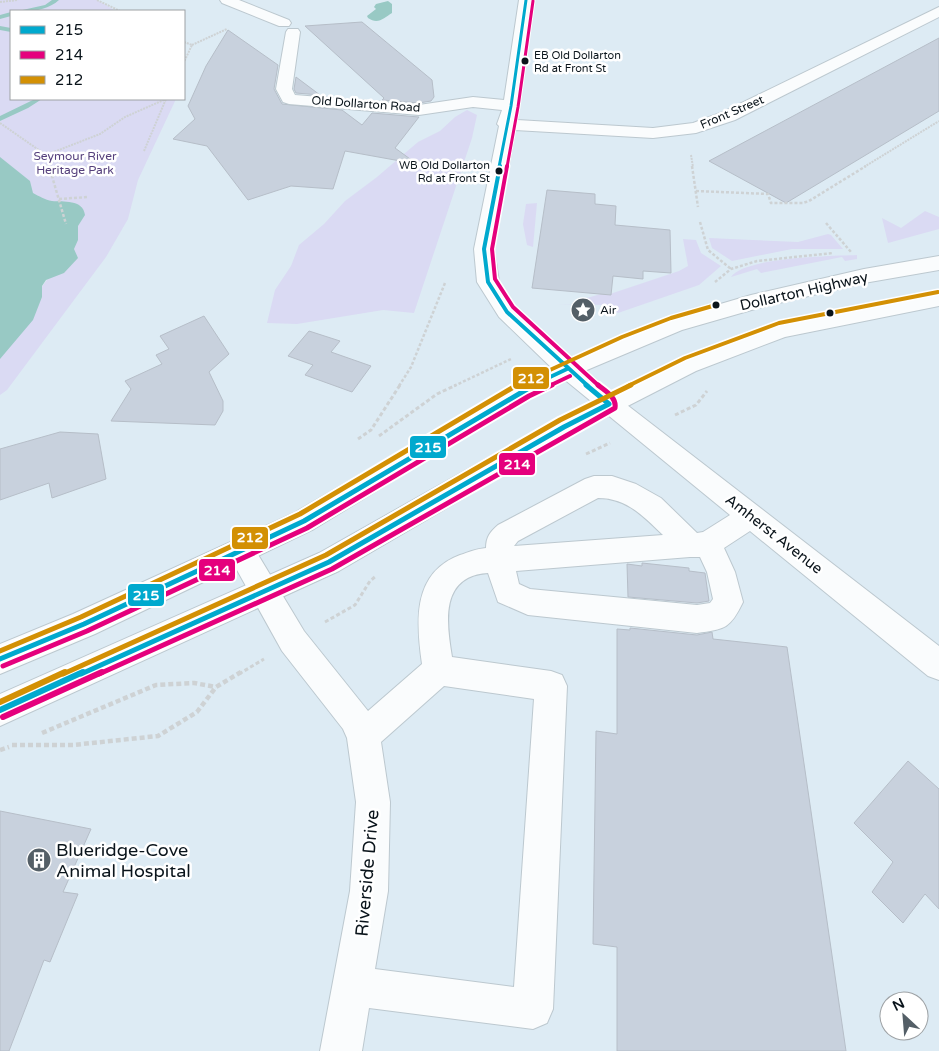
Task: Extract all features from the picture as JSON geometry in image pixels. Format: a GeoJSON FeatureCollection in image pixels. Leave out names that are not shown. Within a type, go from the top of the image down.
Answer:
{"type":"FeatureCollection","features":[{"type":"Feature","properties":{"kind":"street","name":"Old Dollarton Road"},"geometry":{"type":"LineString","coordinates":[[227,0],[289,27],[284,89],[289,99],[419,110],[473,102],[508,115]]}},
{"type":"Feature","properties":{"kind":"street"},"geometry":{"type":"LineString","coordinates":[[526,0],[484,249],[488,282],[507,312],[567,369],[609,404]]}},
{"type":"Feature","properties":{"kind":"street","name":"Front Street"},"geometry":{"type":"LineString","coordinates":[[508,115],[653,133],[696,128],[729,116],[937,14]]}},
{"type":"Feature","properties":{"kind":"street","name":"Dollarton Highway"},"geometry":{"type":"LineString","coordinates":[[0,659],[84,624],[241,552],[319,513],[525,389],[567,369],[674,325],[759,300],[864,276],[939,262]]}},
{"type":"Feature","properties":{"kind":"street"},"geometry":{"type":"LineString","coordinates":[[0,710],[266,592],[329,562],[564,427],[688,365],[781,330],[939,299]]}},
{"type":"Feature","properties":{"kind":"street","name":"Amherst Avenue"},"geometry":{"type":"LineString","coordinates":[[609,404],[939,665]]}},
{"type":"Feature","properties":{"kind":"street"},"geometry":{"type":"LineString","coordinates":[[594,487],[612,487],[651,506],[700,545],[721,572],[728,602],[718,616],[697,619],[528,602],[508,593],[499,559],[500,540],[508,533],[594,487]]}},
{"type":"Feature","properties":{"kind":"street"},"geometry":{"type":"LineString","coordinates":[[439,670],[431,625],[438,590],[452,573],[462,567],[478,561],[499,559],[700,545],[751,516]]}},
{"type":"Feature","properties":{"kind":"street","name":"Riverside Drive"},"geometry":{"type":"LineString","coordinates":[[241,552],[294,641],[354,718],[363,736],[374,802],[369,891],[342,1051]]}},
{"type":"Feature","properties":{"kind":"street"},"geometry":{"type":"LineString","coordinates":[[353,986],[533,1009],[551,686],[439,670],[363,736]]}},
{"type":"Feature","properties":{"kind":"path"},"geometry":{"type":"LineString","coordinates":[[0,2],[18,0]]}},
{"type":"Feature","properties":{"kind":"path"},"geometry":{"type":"LineString","coordinates":[[97,0],[118,10]]}},
{"type":"Feature","properties":{"kind":"path"},"geometry":{"type":"LineString","coordinates":[[185,42],[192,45],[185,60]]}},
{"type":"Feature","properties":{"kind":"path"},"geometry":{"type":"LineString","coordinates":[[46,156],[100,134],[125,117],[164,100]]}},
{"type":"Feature","properties":{"kind":"path"},"geometry":{"type":"LineString","coordinates":[[144,151],[166,100]]}},
{"type":"Feature","properties":{"kind":"path"},"geometry":{"type":"LineString","coordinates":[[696,191],[768,194],[771,203],[803,203],[939,121]]}},
{"type":"Feature","properties":{"kind":"path"},"geometry":{"type":"LineString","coordinates":[[0,123],[46,156],[66,224]]}},
{"type":"Feature","properties":{"kind":"path"},"geometry":{"type":"LineString","coordinates":[[691,152],[698,207]]}},
{"type":"Feature","properties":{"kind":"path"},"geometry":{"type":"LineString","coordinates":[[59,199],[88,197]]}},
{"type":"Feature","properties":{"kind":"path"},"geometry":{"type":"LineString","coordinates":[[700,222],[705,248],[712,256],[730,269]]}},
{"type":"Feature","properties":{"kind":"path"},"geometry":{"type":"LineString","coordinates":[[826,223],[851,252]]}},
{"type":"Feature","properties":{"kind":"path"},"geometry":{"type":"LineString","coordinates":[[358,439],[371,430],[411,367],[444,283]]}},
{"type":"Feature","properties":{"kind":"path"},"geometry":{"type":"LineString","coordinates":[[375,439],[437,394],[510,360]]}},
{"type":"Feature","properties":{"kind":"path"},"geometry":{"type":"LineString","coordinates":[[12,745],[73,744],[158,736],[197,712],[216,687],[194,682],[156,685],[38,734]]}},
{"type":"Feature","properties":{"kind":"path"},"geometry":{"type":"LineString","coordinates":[[0,750],[30,738]]}},
{"type":"Feature","properties":{"kind":"green space","name":"Seymour River Heritage Park"},"geometry":{"type":"Polygon","coordinates":[[[0,0],[97,0],[114,10],[10,10],[10,100],[176,100],[138,180],[128,219],[106,257],[7,390],[0,395],[0,342],[56,268],[0,194],[0,0]]]}},
{"type":"Feature","properties":{"kind":"green space"},"geometry":{"type":"Polygon","coordinates":[[[467,110],[477,115],[472,138],[414,313],[383,310],[297,324],[267,323],[275,290],[291,266],[299,245],[324,224],[345,201],[418,142],[440,131],[455,117],[467,110]]]}},
{"type":"Feature","properties":{"kind":"green space"},"geometry":{"type":"Polygon","coordinates":[[[537,203],[533,247],[527,245],[523,224],[526,204],[537,203]]]}},
{"type":"Feature","properties":{"kind":"green space"},"geometry":{"type":"Polygon","coordinates":[[[925,211],[939,217],[939,229],[888,243],[882,218],[901,228],[925,211]]]}},
{"type":"Feature","properties":{"kind":"green space"},"geometry":{"type":"Polygon","coordinates":[[[828,234],[843,249],[792,249],[732,261],[712,248],[709,238],[798,242],[828,234]]]}},
{"type":"Feature","properties":{"kind":"green space"},"geometry":{"type":"Polygon","coordinates":[[[683,239],[696,240],[701,253],[721,266],[699,285],[618,313],[605,305],[558,304],[573,304],[573,302],[601,294],[607,295],[679,271],[688,266],[683,239]]]}},
{"type":"Feature","properties":{"kind":"green space"},"geometry":{"type":"Polygon","coordinates":[[[857,255],[857,259],[845,261],[842,257],[761,273],[757,269],[731,277],[739,270],[770,262],[810,257],[857,255]]]}},
{"type":"Feature","properties":{"kind":"shaded area"},"geometry":{"type":"Polygon","coordinates":[[[388,1],[392,4],[392,13],[378,21],[368,18],[367,16],[376,9],[374,7],[376,4],[388,1]]]}},
{"type":"Feature","properties":{"kind":"shaded area"},"geometry":{"type":"Polygon","coordinates":[[[0,157],[30,181],[33,193],[49,200],[77,204],[81,206],[85,215],[78,226],[78,240],[74,249],[78,258],[64,273],[46,280],[42,286],[42,297],[33,320],[0,359],[0,157]]]}},
{"type":"Feature","properties":{"kind":"building"},"geometry":{"type":"Polygon","coordinates":[[[362,22],[432,80],[434,97],[431,101],[419,103],[382,100],[384,98],[305,26],[362,22]]]}},
{"type":"Feature","properties":{"kind":"building"},"geometry":{"type":"Polygon","coordinates":[[[228,30],[278,65],[274,89],[282,104],[342,110],[362,125],[372,113],[419,117],[395,148],[417,164],[345,151],[333,189],[291,186],[248,200],[207,146],[173,139],[195,119],[188,106],[206,66],[228,30]]]}},
{"type":"Feature","properties":{"kind":"building"},"geometry":{"type":"Polygon","coordinates":[[[939,38],[939,111],[786,203],[709,161],[939,38]]]}},
{"type":"Feature","properties":{"kind":"building"},"geometry":{"type":"Polygon","coordinates":[[[296,77],[320,95],[296,93],[294,89],[296,77]]]}},
{"type":"Feature","properties":{"kind":"building"},"geometry":{"type":"Polygon","coordinates":[[[547,190],[595,194],[595,204],[616,206],[615,225],[670,230],[671,273],[643,271],[643,279],[613,276],[611,295],[532,288],[547,190]]]}},
{"type":"Feature","properties":{"kind":"building"},"geometry":{"type":"Polygon","coordinates":[[[204,316],[229,354],[209,372],[223,401],[223,411],[215,425],[111,421],[131,389],[125,381],[162,364],[156,355],[169,349],[160,336],[204,316]]]}},
{"type":"Feature","properties":{"kind":"building"},"geometry":{"type":"Polygon","coordinates":[[[309,331],[340,341],[331,352],[371,366],[352,392],[305,375],[313,365],[288,356],[309,331]]]}},
{"type":"Feature","properties":{"kind":"building"},"geometry":{"type":"Polygon","coordinates":[[[60,432],[98,434],[106,479],[52,498],[49,483],[0,500],[0,449],[60,432]]]}},
{"type":"Feature","properties":{"kind":"building"},"geometry":{"type":"Polygon","coordinates":[[[642,563],[689,568],[689,571],[705,573],[709,601],[697,603],[628,597],[627,564],[642,566],[642,563]]]}},
{"type":"Feature","properties":{"kind":"building"},"geometry":{"type":"Polygon","coordinates":[[[630,628],[697,635],[712,632],[713,639],[787,647],[846,1051],[617,1051],[617,947],[593,944],[596,731],[617,734],[617,629],[630,630],[630,628]]]}},
{"type":"Feature","properties":{"kind":"building"},"geometry":{"type":"Polygon","coordinates":[[[908,761],[939,789],[939,909],[925,894],[903,923],[872,892],[893,862],[854,823],[908,761]]]}},
{"type":"Feature","properties":{"kind":"building","name":"Blueridge-Cove Animal Hospital"},"geometry":{"type":"Polygon","coordinates":[[[0,811],[91,829],[63,892],[78,894],[50,962],[44,960],[9,1051],[0,1051],[0,811]]]}},
{"type":"Feature","properties":{"kind":"waterway"},"geometry":{"type":"LineString","coordinates":[[26,10],[47,6],[56,0]]}},
{"type":"Feature","properties":{"kind":"waterway"},"geometry":{"type":"LineString","coordinates":[[0,17],[10,14]]}},
{"type":"Feature","properties":{"kind":"waterway"},"geometry":{"type":"LineString","coordinates":[[0,28],[10,30]]}},
{"type":"Feature","properties":{"kind":"waterway"},"geometry":{"type":"LineString","coordinates":[[0,119],[37,100]]}},
{"type":"Feature","properties":{"kind":"transit line","name":"215"},"geometry":{"type":"LineString","coordinates":[[0,710],[329,562],[564,427],[609,404],[567,369],[507,312],[488,282],[484,249],[511,106],[526,0]]}},
{"type":"Feature","properties":{"kind":"transit line","name":"214"},"geometry":{"type":"LineString","coordinates":[[3,717],[332,569],[615,408],[616,403],[614,399],[572,363],[513,307],[495,279],[492,249],[518,107],[533,1]]}},
{"type":"Feature","properties":{"kind":"transit line","name":"212"},"geometry":{"type":"LineString","coordinates":[[0,702],[326,555],[560,420],[685,358],[779,323],[938,292]]}},
{"type":"Feature","properties":{"kind":"transit line","name":"212"},"geometry":{"type":"LineString","coordinates":[[0,651],[81,617],[300,514],[522,382],[622,337],[671,318],[716,305]]}},
{"type":"Feature","properties":{"kind":"transit line","name":"215"},"geometry":{"type":"LineString","coordinates":[[0,659],[84,624],[304,521],[525,389],[567,369]]}},
{"type":"Feature","properties":{"kind":"transit line","name":"214"},"geometry":{"type":"LineString","coordinates":[[3,666],[87,631],[307,528],[529,396],[570,376]]}},
{"type":"Feature","properties":{"kind":"place","name":"EB Old Dollarton Rd at Front St"},"geometry":{"type":"Point","coordinates":[525,61]}},
{"type":"Feature","properties":{"kind":"place","name":"WB Old Dollarton Rd at Front St"},"geometry":{"type":"Point","coordinates":[499,171]}},
{"type":"Feature","properties":{"kind":"place","name":"Air"},"geometry":{"type":"Point","coordinates":[583,310]}},
{"type":"Feature","properties":{"kind":"place","name":"Blueridge-Cove Animal Hospital"},"geometry":{"type":"Point","coordinates":[39,860]}}]}
